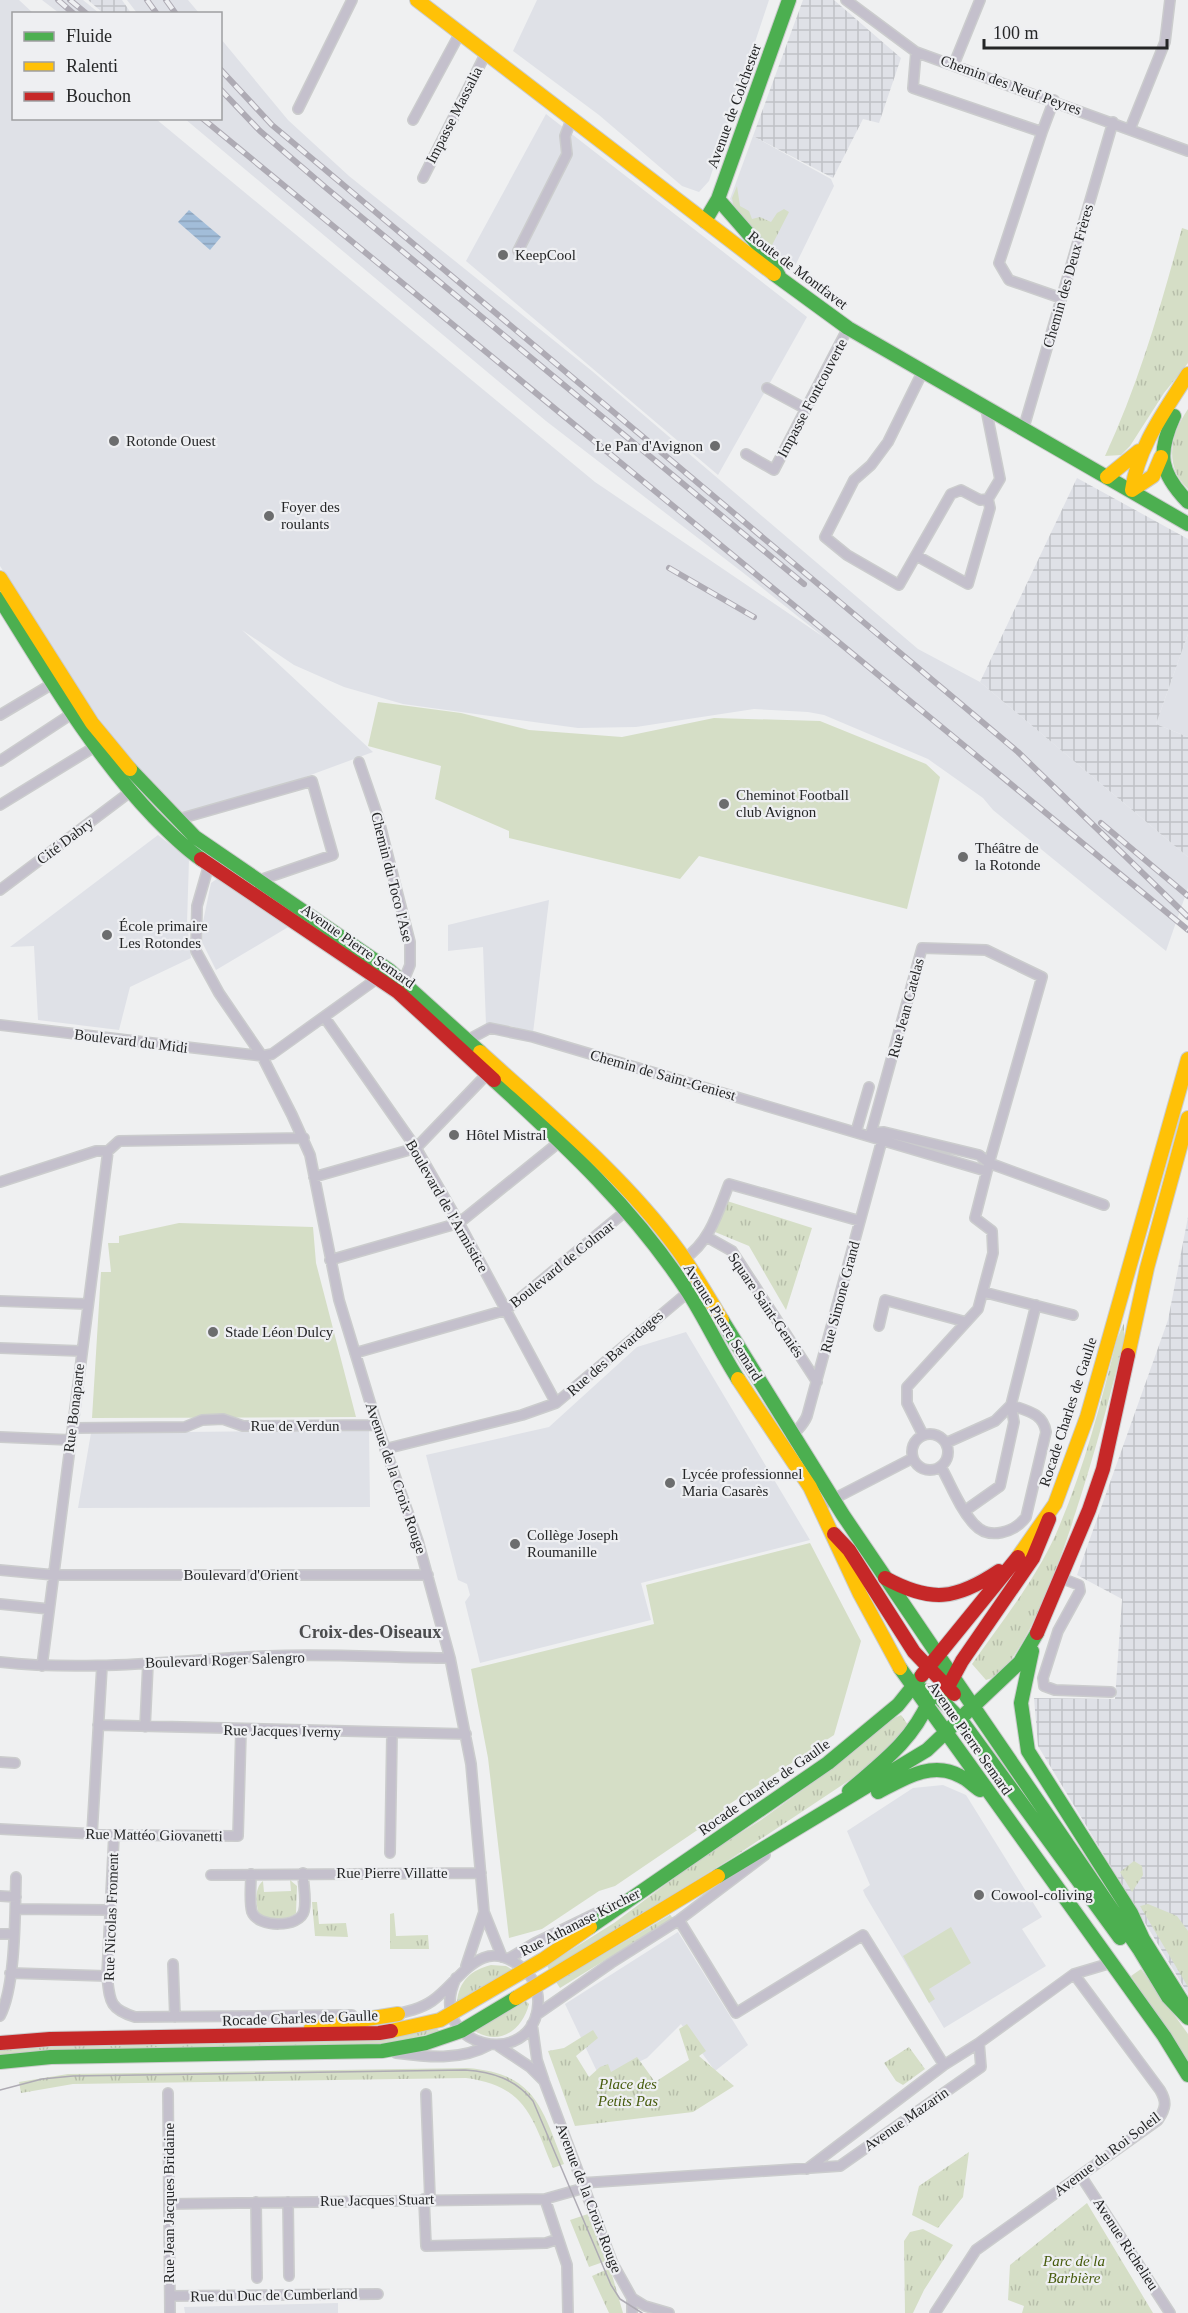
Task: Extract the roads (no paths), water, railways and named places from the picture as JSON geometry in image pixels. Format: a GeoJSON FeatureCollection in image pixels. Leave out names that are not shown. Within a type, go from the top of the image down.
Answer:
{"type":"FeatureCollection","features":[{"type":"Feature","properties":{"kind":"main road","name":"Route de Montfavet"},"geometry":{"type":"LineString","coordinates":[[417,0],[848,328],[922,373],[1132,490],[1188,524]]}},
{"type":"Feature","properties":{"kind":"main road","name":"Avenue de Colchester"},"geometry":{"type":"LineString","coordinates":[[705,221],[718,198],[789,0]]}},
{"type":"Feature","properties":{"kind":"main road"},"geometry":{"type":"LineString","coordinates":[[718,198],[732,219],[772,261],[778,276]]}},
{"type":"Feature","properties":{"kind":"main road"},"geometry":{"type":"LineString","coordinates":[[1132,490],[1133,472],[1152,433],[1188,374]]}},
{"type":"Feature","properties":{"kind":"main road"},"geometry":{"type":"LineString","coordinates":[[1132,490],[1153,476],[1161,457],[1164,438],[1188,393]]}},
{"type":"Feature","properties":{"kind":"main road"},"geometry":{"type":"LineString","coordinates":[[1107,477],[1130,461],[1152,433]]}},
{"type":"Feature","properties":{"kind":"main road"},"geometry":{"type":"LineString","coordinates":[[1161,457],[1167,477],[1188,502]]}},
{"type":"Feature","properties":{"kind":"main road","name":"Avenue Pierre Semard"},"geometry":{"type":"LineString","coordinates":[[0,578],[96,746],[130,792],[184,848],[212,856],[260,880],[383,974]]}},
{"type":"Feature","properties":{"kind":"main road","name":"Avenue Pierre Semard"},"geometry":{"type":"LineString","coordinates":[[0,599],[5,619],[57,680]]}},
{"type":"Feature","properties":{"kind":"main road","name":"Avenue Pierre Semard"},"geometry":{"type":"LineString","coordinates":[[77,710],[141,782],[179,819],[212,856],[401,987],[565,1138],[639,1202],[699,1282],[789,1442],[834,1534],[860,1594],[900,1668],[1111,1963],[1188,2075]]}},
{"type":"Feature","properties":{"kind":"main road","name":"Rocade Charles de Gaulle"},"geometry":{"type":"LineString","coordinates":[[0,2043],[50,2039],[264,2037],[379,2033],[440,2020],[526,1971],[794,1789],[898,1705],[932,1672],[938,1655],[1018,1557],[1055,1504],[1090,1407],[1188,1059]]}},
{"type":"Feature","properties":{"kind":"main road"},"geometry":{"type":"LineString","coordinates":[[1188,1118],[1147,1268],[1103,1469],[1037,1633],[1026,1669],[1022,1703],[1022,1724],[1028,1751],[1131,1913],[1143,1939],[1188,2012]]}},
{"type":"Feature","properties":{"kind":"main road","name":"Avenue Pierre Semard"},"geometry":{"type":"LineString","coordinates":[[565,1138],[627,1210],[688,1292],[736,1376],[833,1499],[938,1655],[948,1688],[970,1703],[1139,1949],[1168,1997],[1188,2018]]}},
{"type":"Feature","properties":{"kind":"main road"},"geometry":{"type":"LineString","coordinates":[[946,1735],[948,1688],[1033,1558],[1055,1504]]}},
{"type":"Feature","properties":{"kind":"main road"},"geometry":{"type":"LineString","coordinates":[[834,1534],[849,1550],[910,1647],[948,1688],[961,1720],[1100,1914],[1168,1997]]}},
{"type":"Feature","properties":{"kind":"main road"},"geometry":{"type":"LineString","coordinates":[[885,1578],[924,1597],[945,1598],[982,1584],[1018,1557]]}},
{"type":"Feature","properties":{"kind":"main road"},"geometry":{"type":"LineString","coordinates":[[0,2062],[51,2057],[382,2051],[426,2043],[461,2031],[794,1833],[927,1750],[961,1720],[970,1703],[986,1696],[1020,1662],[1037,1633]]}},
{"type":"Feature","properties":{"kind":"main road"},"geometry":{"type":"LineString","coordinates":[[898,1705],[902,1691],[900,1668]]}},
{"type":"Feature","properties":{"kind":"main road"},"geometry":{"type":"LineString","coordinates":[[825,1813],[870,1772],[902,1749],[914,1734],[927,1707],[932,1690],[932,1672]]}},
{"type":"Feature","properties":{"kind":"main road"},"geometry":{"type":"LineString","coordinates":[[914,1688],[932,1690],[948,1688]]}},
{"type":"Feature","properties":{"kind":"main road"},"geometry":{"type":"LineString","coordinates":[[825,1813],[866,1799],[915,1772],[933,1769],[957,1774],[974,1787],[990,1794]]}},
{"type":"Feature","properties":{"kind":"main road"},"geometry":{"type":"LineString","coordinates":[[264,2037],[398,2013]]}},
{"type":"Feature","properties":{"kind":"main road"},"geometry":{"type":"LineString","coordinates":[[0,2032],[50,2039]]}},
{"type":"Feature","properties":{"kind":"street"},"geometry":{"type":"LineString","coordinates":[[298,109],[352,0]]}},
{"type":"Feature","properties":{"kind":"street","name":"Chemin des Neuf Peyres"},"geometry":{"type":"LineString","coordinates":[[846,0],[916,52],[1054,100],[1188,151]]}},
{"type":"Feature","properties":{"kind":"street"},"geometry":{"type":"LineString","coordinates":[[954,64],[980,0]]}},
{"type":"Feature","properties":{"kind":"street"},"geometry":{"type":"LineString","coordinates":[[1130,129],[1165,42],[1170,0]]}},
{"type":"Feature","properties":{"kind":"street"},"geometry":{"type":"LineString","coordinates":[[413,120],[460,33]]}},
{"type":"Feature","properties":{"kind":"street"},"geometry":{"type":"LineString","coordinates":[[916,52],[913,88],[1042,132]]}},
{"type":"Feature","properties":{"kind":"street","name":"Impasse Massalia"},"geometry":{"type":"LineString","coordinates":[[423,178],[486,53]]}},
{"type":"Feature","properties":{"kind":"street"},"geometry":{"type":"LineString","coordinates":[[1054,100],[999,263],[1009,280],[1061,298]]}},
{"type":"Feature","properties":{"kind":"street"},"geometry":{"type":"LineString","coordinates":[[518,251],[567,154],[565,136],[572,118]]}},
{"type":"Feature","properties":{"kind":"street","name":"Chemin des Deux Frères"},"geometry":{"type":"LineString","coordinates":[[1023,430],[1113,122]]}},
{"type":"Feature","properties":{"kind":"street","name":"Impasse Fontcouverte"},"geometry":{"type":"LineString","coordinates":[[746,454],[774,470],[848,328]]}},
{"type":"Feature","properties":{"kind":"street"},"geometry":{"type":"LineString","coordinates":[[922,373],[888,442],[871,465],[854,480],[825,537],[847,555],[899,585],[951,494],[961,490],[980,500],[988,499]]}},
{"type":"Feature","properties":{"kind":"street"},"geometry":{"type":"LineString","coordinates":[[767,388],[806,409]]}},
{"type":"Feature","properties":{"kind":"street"},"geometry":{"type":"LineString","coordinates":[[917,556],[968,584],[990,508],[988,499],[1000,479],[986,409]]}},
{"type":"Feature","properties":{"kind":"street"},"geometry":{"type":"LineString","coordinates":[[0,715],[57,680]]}},
{"type":"Feature","properties":{"kind":"street"},"geometry":{"type":"LineString","coordinates":[[0,761],[77,710]]}},
{"type":"Feature","properties":{"kind":"street"},"geometry":{"type":"LineString","coordinates":[[0,805],[96,746]]}},
{"type":"Feature","properties":{"kind":"street","name":"Chemin du Toco l'Ase"},"geometry":{"type":"LineString","coordinates":[[359,762],[378,817],[410,942],[410,965],[401,987]]}},
{"type":"Feature","properties":{"kind":"street"},"geometry":{"type":"LineString","coordinates":[[179,819],[312,781],[333,855],[260,880]]}},
{"type":"Feature","properties":{"kind":"street","name":"Cité Dabry"},"geometry":{"type":"LineString","coordinates":[[0,890],[130,792]]}},
{"type":"Feature","properties":{"kind":"street","name":"Avenue de la Croix Rouge"},"geometry":{"type":"LineString","coordinates":[[212,856],[197,906],[196,951],[219,993],[262,1056],[304,1138],[330,1260],[355,1353],[428,1575],[450,1658],[466,1734],[484,1912],[505,1958]]}},
{"type":"Feature","properties":{"kind":"street","name":"Rue Jean Catelas"},"geometry":{"type":"LineString","coordinates":[[871,1135],[922,948],[986,950],[1042,977],[987,1167]]}},
{"type":"Feature","properties":{"kind":"street"},"geometry":{"type":"LineString","coordinates":[[262,1056],[272,1054],[383,974]]}},
{"type":"Feature","properties":{"kind":"street","name":"Boulevard de l'Armistice"},"geometry":{"type":"LineString","coordinates":[[325,1018],[416,1148],[556,1403]]}},
{"type":"Feature","properties":{"kind":"street","name":"Boulevard du Midi"},"geometry":{"type":"LineString","coordinates":[[0,1025],[262,1056]]}},
{"type":"Feature","properties":{"kind":"street","name":"Chemin de Saint-Geniest"},"geometry":{"type":"LineString","coordinates":[[463,1043],[490,1028],[533,1037],[882,1140],[987,1167],[1104,1205]]}},
{"type":"Feature","properties":{"kind":"street"},"geometry":{"type":"LineString","coordinates":[[314,1177],[416,1148],[491,1070]]}},
{"type":"Feature","properties":{"kind":"street"},"geometry":{"type":"LineString","coordinates":[[856,1132],[869,1087]]}},
{"type":"Feature","properties":{"kind":"street","name":"Chemin de Saint-Geniest"},"geometry":{"type":"LineString","coordinates":[[871,1135],[884,1132],[979,1155],[987,1167]]}},
{"type":"Feature","properties":{"kind":"street"},"geometry":{"type":"LineString","coordinates":[[0,1182],[96,1151],[108,1151],[119,1141],[304,1138]]}},
{"type":"Feature","properties":{"kind":"street"},"geometry":{"type":"LineString","coordinates":[[330,1260],[459,1223],[565,1138]]}},
{"type":"Feature","properties":{"kind":"street","name":"Rue Simone Grand"},"geometry":{"type":"LineString","coordinates":[[789,1442],[804,1424],[817,1382],[882,1140]]}},
{"type":"Feature","properties":{"kind":"street","name":"Rue Bonaparte"},"geometry":{"type":"LineString","coordinates":[[42,1666],[108,1151]]}},
{"type":"Feature","properties":{"kind":"street"},"geometry":{"type":"LineString","coordinates":[[923,1435],[907,1403],[907,1387],[978,1309],[994,1242],[992,1231],[975,1218],[987,1167]]}},
{"type":"Feature","properties":{"kind":"street"},"geometry":{"type":"LineString","coordinates":[[684,1259],[695,1252],[707,1237],[729,1184],[860,1221]]}},
{"type":"Feature","properties":{"kind":"street","name":"Boulevard de Colmar"},"geometry":{"type":"LineString","coordinates":[[355,1353],[506,1310],[627,1210]]}},
{"type":"Feature","properties":{"kind":"street","name":"Square Saint-Geniés"},"geometry":{"type":"LineString","coordinates":[[707,1237],[732,1251],[817,1382]]}},
{"type":"Feature","properties":{"kind":"street","name":"Rue des Bavardages"},"geometry":{"type":"LineString","coordinates":[[385,1449],[556,1403],[699,1282]]}},
{"type":"Feature","properties":{"kind":"street"},"geometry":{"type":"LineString","coordinates":[[983,1292],[1073,1315]]}},
{"type":"Feature","properties":{"kind":"street"},"geometry":{"type":"LineString","coordinates":[[879,1326],[885,1300],[966,1322]]}},
{"type":"Feature","properties":{"kind":"street"},"geometry":{"type":"LineString","coordinates":[[0,1301],[87,1304]]}},
{"type":"Feature","properties":{"kind":"street"},"geometry":{"type":"LineString","coordinates":[[966,1510],[1000,1486],[1014,1422],[1011,1405],[1036,1305]]}},
{"type":"Feature","properties":{"kind":"street"},"geometry":{"type":"LineString","coordinates":[[0,1348],[81,1351]]}},
{"type":"Feature","properties":{"kind":"street"},"geometry":{"type":"LineString","coordinates":[[946,1443],[995,1421],[1011,1405]]}},
{"type":"Feature","properties":{"kind":"street"},"geometry":{"type":"LineString","coordinates":[[940,1467],[974,1524],[992,1533],[1004,1533],[1018,1528],[1026,1517],[1046,1432],[1044,1422],[1039,1416],[1011,1405]]}},
{"type":"Feature","properties":{"kind":"street","name":"Rue de Verdun"},"geometry":{"type":"LineString","coordinates":[[73,1428],[185,1427],[202,1420],[223,1419],[243,1426],[377,1425]]}},
{"type":"Feature","properties":{"kind":"street"},"geometry":{"type":"LineString","coordinates":[[935,1434],[946,1443],[948,1458],[940,1467],[924,1469],[913,1458],[915,1442],[923,1435],[935,1434]]}},
{"type":"Feature","properties":{"kind":"street"},"geometry":{"type":"LineString","coordinates":[[0,1437],[71,1440]]}},
{"type":"Feature","properties":{"kind":"street"},"geometry":{"type":"LineString","coordinates":[[820,1506],[913,1458]]}},
{"type":"Feature","properties":{"kind":"street","name":"Boulevard d'Orient"},"geometry":{"type":"LineString","coordinates":[[0,1570],[54,1575],[428,1575]]}},
{"type":"Feature","properties":{"kind":"street"},"geometry":{"type":"LineString","coordinates":[[1061,1578],[1079,1585],[1080,1591],[1058,1631],[1043,1678],[1044,1686],[1055,1690],[1111,1692]]}},
{"type":"Feature","properties":{"kind":"street"},"geometry":{"type":"LineString","coordinates":[[0,1604],[49,1609]]}},
{"type":"Feature","properties":{"kind":"street","name":"Boulevard Roger Salengro"},"geometry":{"type":"LineString","coordinates":[[0,1662],[42,1666],[102,1666],[270,1656],[450,1658]]}},
{"type":"Feature","properties":{"kind":"street"},"geometry":{"type":"LineString","coordinates":[[145,1728],[148,1663]]}},
{"type":"Feature","properties":{"kind":"street"},"geometry":{"type":"LineString","coordinates":[[92,1834],[102,1666]]}},
{"type":"Feature","properties":{"kind":"street","name":"Rue Jacques Iverny"},"geometry":{"type":"LineString","coordinates":[[99,1725],[145,1728],[466,1734]]}},
{"type":"Feature","properties":{"kind":"street","name":"Rue Mattéo Giovanetti"},"geometry":{"type":"LineString","coordinates":[[0,1829],[114,1835],[238,1836],[241,1730]]}},
{"type":"Feature","properties":{"kind":"street"},"geometry":{"type":"LineString","coordinates":[[390,1853],[392,1734]]}},
{"type":"Feature","properties":{"kind":"street"},"geometry":{"type":"LineString","coordinates":[[0,1762],[15,1763]]}},
{"type":"Feature","properties":{"kind":"street"},"geometry":{"type":"LineString","coordinates":[[382,2051],[424,2057],[450,2056],[479,2051],[517,2039],[534,2020],[602,1968],[679,1920],[794,1833]]}},
{"type":"Feature","properties":{"kind":"street","name":"Rue Nicolas Froment"},"geometry":{"type":"LineString","coordinates":[[114,1835],[107,1976],[109,1998],[118,2011],[135,2017],[175,2017]]}},
{"type":"Feature","properties":{"kind":"street"},"geometry":{"type":"LineString","coordinates":[[251,1874],[252,1912],[258,1920],[268,1923],[294,1921],[301,1917],[304,1911],[303,1873]]}},
{"type":"Feature","properties":{"kind":"street","name":"Rue Pierre Villatte"},"geometry":{"type":"LineString","coordinates":[[211,1875],[481,1873]]}},
{"type":"Feature","properties":{"kind":"street"},"geometry":{"type":"LineString","coordinates":[[0,2016],[7,1995],[10,1973],[16,1909],[16,1877]]}},
{"type":"Feature","properties":{"kind":"street","name":"Rue Athanase Kircher"},"geometry":{"type":"LineString","coordinates":[[466,1966],[477,1960],[505,1958],[652,1886]]}},
{"type":"Feature","properties":{"kind":"street"},"geometry":{"type":"LineString","coordinates":[[0,1896],[16,1897]]}},
{"type":"Feature","properties":{"kind":"street"},"geometry":{"type":"LineString","coordinates":[[16,1909],[110,1910]]}},
{"type":"Feature","properties":{"kind":"street","name":"Avenue de la Croix Rouge"},"geometry":{"type":"LineString","coordinates":[[466,1966],[484,1912]]}},
{"type":"Feature","properties":{"kind":"street"},"geometry":{"type":"LineString","coordinates":[[679,1920],[736,2013],[863,1935],[944,2065]]}},
{"type":"Feature","properties":{"kind":"street"},"geometry":{"type":"LineString","coordinates":[[0,1934],[14,1934]]}},
{"type":"Feature","properties":{"kind":"street"},"geometry":{"type":"LineString","coordinates":[[505,1958],[526,1971],[536,1987]]}},
{"type":"Feature","properties":{"kind":"street","name":"Avenue Mazarin"},"geometry":{"type":"LineString","coordinates":[[806,2170],[944,2065],[979,2043],[1074,1974],[1111,1963]]}},
{"type":"Feature","properties":{"kind":"street"},"geometry":{"type":"LineString","coordinates":[[173,1964],[175,2017],[398,2013],[432,2001],[466,1966]]}},
{"type":"Feature","properties":{"kind":"street"},"geometry":{"type":"LineString","coordinates":[[10,1973],[107,1976]]}},
{"type":"Feature","properties":{"kind":"street","name":"Avenue du Roi Soleil"},"geometry":{"type":"LineString","coordinates":[[934,2313],[976,2250],[1158,2120],[1165,2110],[1166,2100],[1074,1974]]}},
{"type":"Feature","properties":{"kind":"street"},"geometry":{"type":"LineString","coordinates":[[456,1978],[450,1996],[451,2014],[461,2031],[478,2043],[493,2045],[518,2059],[544,2081]]}},
{"type":"Feature","properties":{"kind":"street","name":"Avenue de la Croix Rouge"},"geometry":{"type":"LineString","coordinates":[[536,1987],[538,1996],[534,2020],[537,2060],[613,2264],[632,2298],[632,2313]]}},
{"type":"Feature","properties":{"kind":"street","name":"Avenue Mazarin"},"geometry":{"type":"LineString","coordinates":[[583,2185],[840,2166],[981,2067],[979,2043]]}},
{"type":"Feature","properties":{"kind":"street","name":"Rue Jean Jacques Bridaine"},"geometry":{"type":"LineString","coordinates":[[168,2094],[170,2313]]}},
{"type":"Feature","properties":{"kind":"street"},"geometry":{"type":"LineString","coordinates":[[426,2094],[426,2246],[546,2243],[558,2239]]}},
{"type":"Feature","properties":{"kind":"street","name":"Avenue Richelieu"},"geometry":{"type":"LineString","coordinates":[[1081,2176],[1170,2313]]}},
{"type":"Feature","properties":{"kind":"street","name":"Rue Jacques Stuart"},"geometry":{"type":"LineString","coordinates":[[169,2204],[545,2199],[583,2185]]}},
{"type":"Feature","properties":{"kind":"street"},"geometry":{"type":"LineString","coordinates":[[545,2199],[567,2265],[568,2313]]}},
{"type":"Feature","properties":{"kind":"street"},"geometry":{"type":"LineString","coordinates":[[256,2202],[256,2278]]}},
{"type":"Feature","properties":{"kind":"street"},"geometry":{"type":"LineString","coordinates":[[288,2202],[289,2276]]}},
{"type":"Feature","properties":{"kind":"street","name":"Rue du Duc de Cumberland"},"geometry":{"type":"LineString","coordinates":[[170,2296],[378,2294]]}},
{"type":"Feature","properties":{"kind":"street"},"geometry":{"type":"LineString","coordinates":[[632,2298],[645,2306],[669,2313]]}},
{"type":"Feature","properties":{"kind":"water"},"geometry":{"type":"Polygon","coordinates":[[[189,210],[221,237],[210,250],[178,222],[189,210]]]}},
{"type":"Feature","properties":{"kind":"tram line"},"geometry":{"type":"LineString","coordinates":[[0,2090],[42,2079],[73,2076],[465,2070],[503,2078],[519,2087],[533,2101],[611,2285],[620,2299],[642,2313]]}},
{"type":"Feature","properties":{"kind":"railway"},"geometry":{"type":"LineString","coordinates":[[58,0],[72,12]]}},
{"type":"Feature","properties":{"kind":"railway"},"geometry":{"type":"LineString","coordinates":[[70,0],[85,12]]}},
{"type":"Feature","properties":{"kind":"railway"},"geometry":{"type":"LineString","coordinates":[[147,0],[156,12]]}},
{"type":"Feature","properties":{"kind":"railway"},"geometry":{"type":"LineString","coordinates":[[166,0],[175,12]]}},
{"type":"Feature","properties":{"kind":"railway"},"geometry":{"type":"LineString","coordinates":[[222,71],[272,125],[1018,752],[1188,917]]}},
{"type":"Feature","properties":{"kind":"railway"},"geometry":{"type":"LineString","coordinates":[[222,91],[260,131],[325,187],[804,584]]}},
{"type":"Feature","properties":{"kind":"railway"},"geometry":{"type":"LineString","coordinates":[[204,120],[1188,930]]}},
{"type":"Feature","properties":{"kind":"railway"},"geometry":{"type":"LineString","coordinates":[[669,568],[754,617]]}},
{"type":"Feature","properties":{"kind":"railway"},"geometry":{"type":"LineString","coordinates":[[1101,823],[1188,896]]}},
{"type":"Feature","properties":{"kind":"place","name":"KeepCool"},"geometry":{"type":"Point","coordinates":[503,255]}},
{"type":"Feature","properties":{"kind":"place","name":"Rotonde Ouest"},"geometry":{"type":"Point","coordinates":[114,441]}},
{"type":"Feature","properties":{"kind":"place","name":"Le Pan d'Avignon"},"geometry":{"type":"Point","coordinates":[715,446]}},
{"type":"Feature","properties":{"kind":"place","name":"Foyer des roulants"},"geometry":{"type":"Point","coordinates":[269,516]}},
{"type":"Feature","properties":{"kind":"place","name":"Cheminot Football club Avignon"},"geometry":{"type":"Point","coordinates":[724,804]}},
{"type":"Feature","properties":{"kind":"place","name":"Théâtre de la Rotonde"},"geometry":{"type":"Point","coordinates":[963,857]}},
{"type":"Feature","properties":{"kind":"place","name":"École primaire Les Rotondes"},"geometry":{"type":"Point","coordinates":[107,935]}},
{"type":"Feature","properties":{"kind":"place","name":"Hôtel Mistral"},"geometry":{"type":"Point","coordinates":[454,1135]}},
{"type":"Feature","properties":{"kind":"place","name":"Stade Léon Dulcy"},"geometry":{"type":"Point","coordinates":[213,1332]}},
{"type":"Feature","properties":{"kind":"place","name":"Lycée professionnel Maria Casarès"},"geometry":{"type":"Point","coordinates":[670,1483]}},
{"type":"Feature","properties":{"kind":"place","name":"Collège Joseph Roumanille"},"geometry":{"type":"Point","coordinates":[515,1544]}},
{"type":"Feature","properties":{"kind":"place","name":"Cowool-coliving"},"geometry":{"type":"Point","coordinates":[979,1895]}},
{"type":"Feature","properties":{"kind":"district","name":"Croix-des-Oiseaux"},"geometry":{"type":"Point","coordinates":[370,1632]}},
{"type":"Feature","properties":{"kind":"park label","name":"Place des Petits Pas"},"geometry":{"type":"Point","coordinates":[628,2092]}},
{"type":"Feature","properties":{"kind":"park label","name":"Parc de la Barbière"},"geometry":{"type":"Point","coordinates":[1074,2270]}}]}
